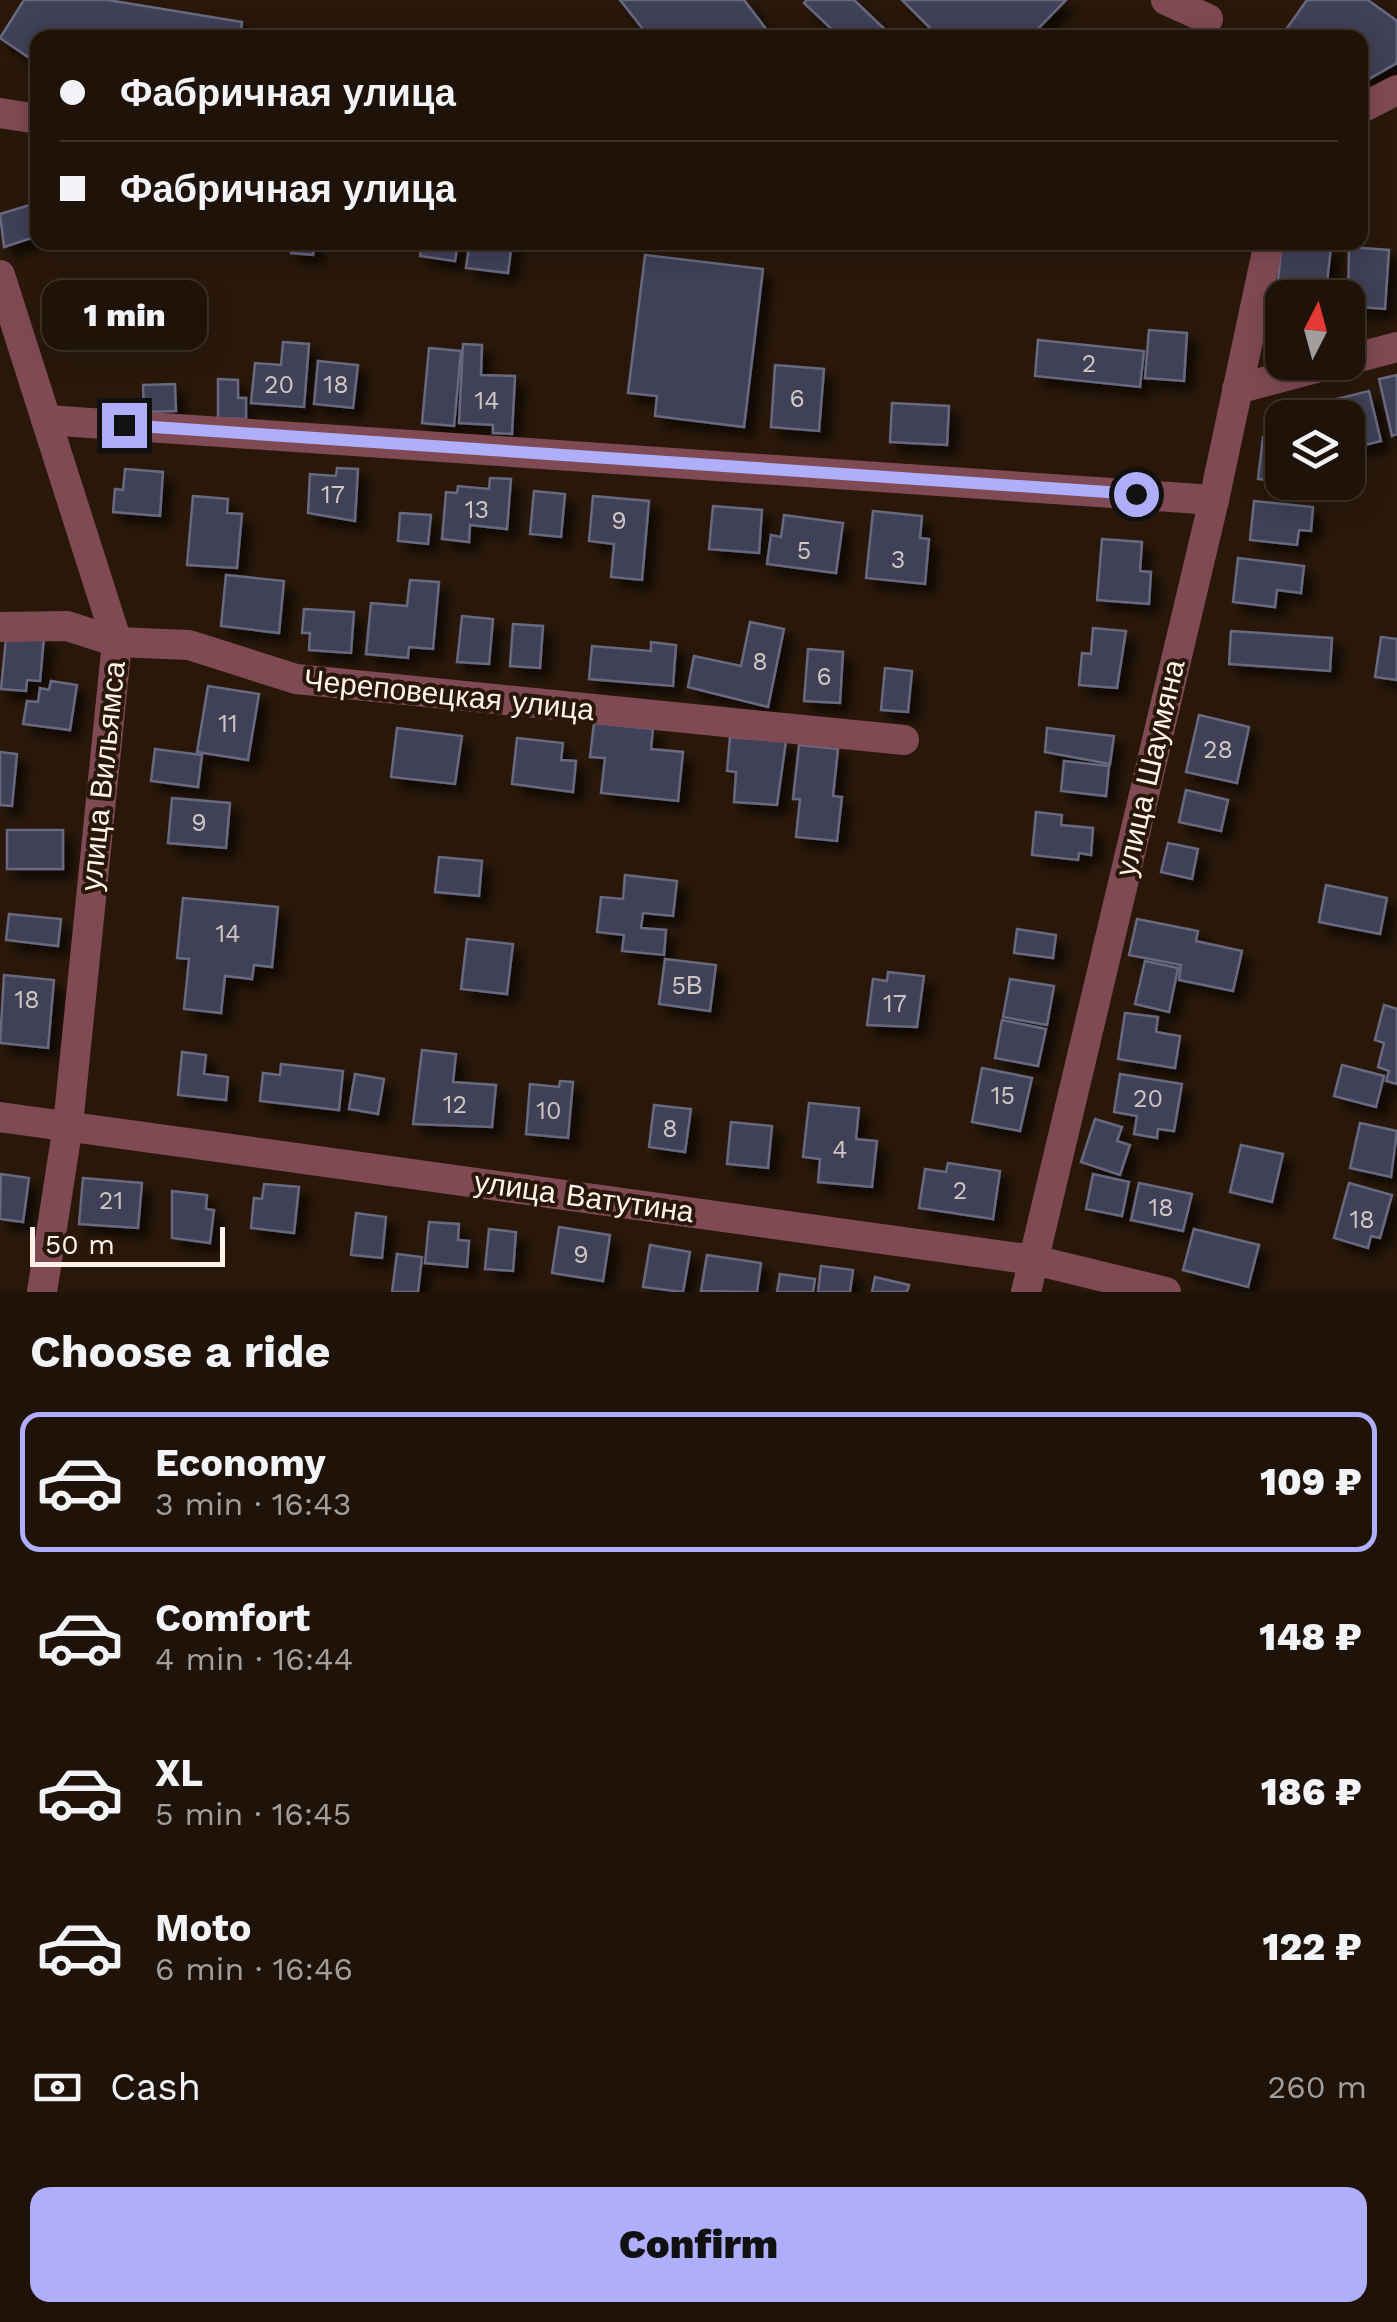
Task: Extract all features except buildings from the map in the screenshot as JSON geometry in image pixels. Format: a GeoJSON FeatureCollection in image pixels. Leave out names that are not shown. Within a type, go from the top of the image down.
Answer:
{"type":"FeatureCollection","features":[{"type":"Feature","properties":{"kind":"street"},"geometry":{"type":"LineString","coordinates":[[1166,0],[1208,18]]}},
{"type":"Feature","properties":{"kind":"street"},"geometry":{"type":"LineString","coordinates":[[1368,106],[1397,90]]}},
{"type":"Feature","properties":{"kind":"street"},"geometry":{"type":"LineString","coordinates":[[0,113],[30,119]]}},
{"type":"Feature","properties":{"kind":"street","name":"улица Шаумяна"},"geometry":{"type":"LineString","coordinates":[[1026,1292],[1214,500],[1266,250]]}},
{"type":"Feature","properties":{"kind":"street","name":"улица Вильямса"},"geometry":{"type":"LineString","coordinates":[[0,275],[117,642],[68,1125],[42,1292]]}},
{"type":"Feature","properties":{"kind":"street"},"geometry":{"type":"LineString","coordinates":[[1365,355],[1397,347]]}},
{"type":"Feature","properties":{"kind":"street"},"geometry":{"type":"LineString","coordinates":[[1237,389],[1271,380]]}},
{"type":"Feature","properties":{"kind":"street"},"geometry":{"type":"LineString","coordinates":[[46,420],[1214,500]]}},
{"type":"Feature","properties":{"kind":"street","name":"Череповецкая улица"},"geometry":{"type":"LineString","coordinates":[[0,626],[67,626],[117,642],[189,645],[296,680],[904,740]]}},
{"type":"Feature","properties":{"kind":"street","name":"улица Ватутина"},"geometry":{"type":"LineString","coordinates":[[0,1117],[1034,1260],[1166,1292]]}},
{"type":"Feature","properties":{"kind":"route"},"geometry":{"type":"LineString","coordinates":[[124,425],[1136,494]]}}]}
